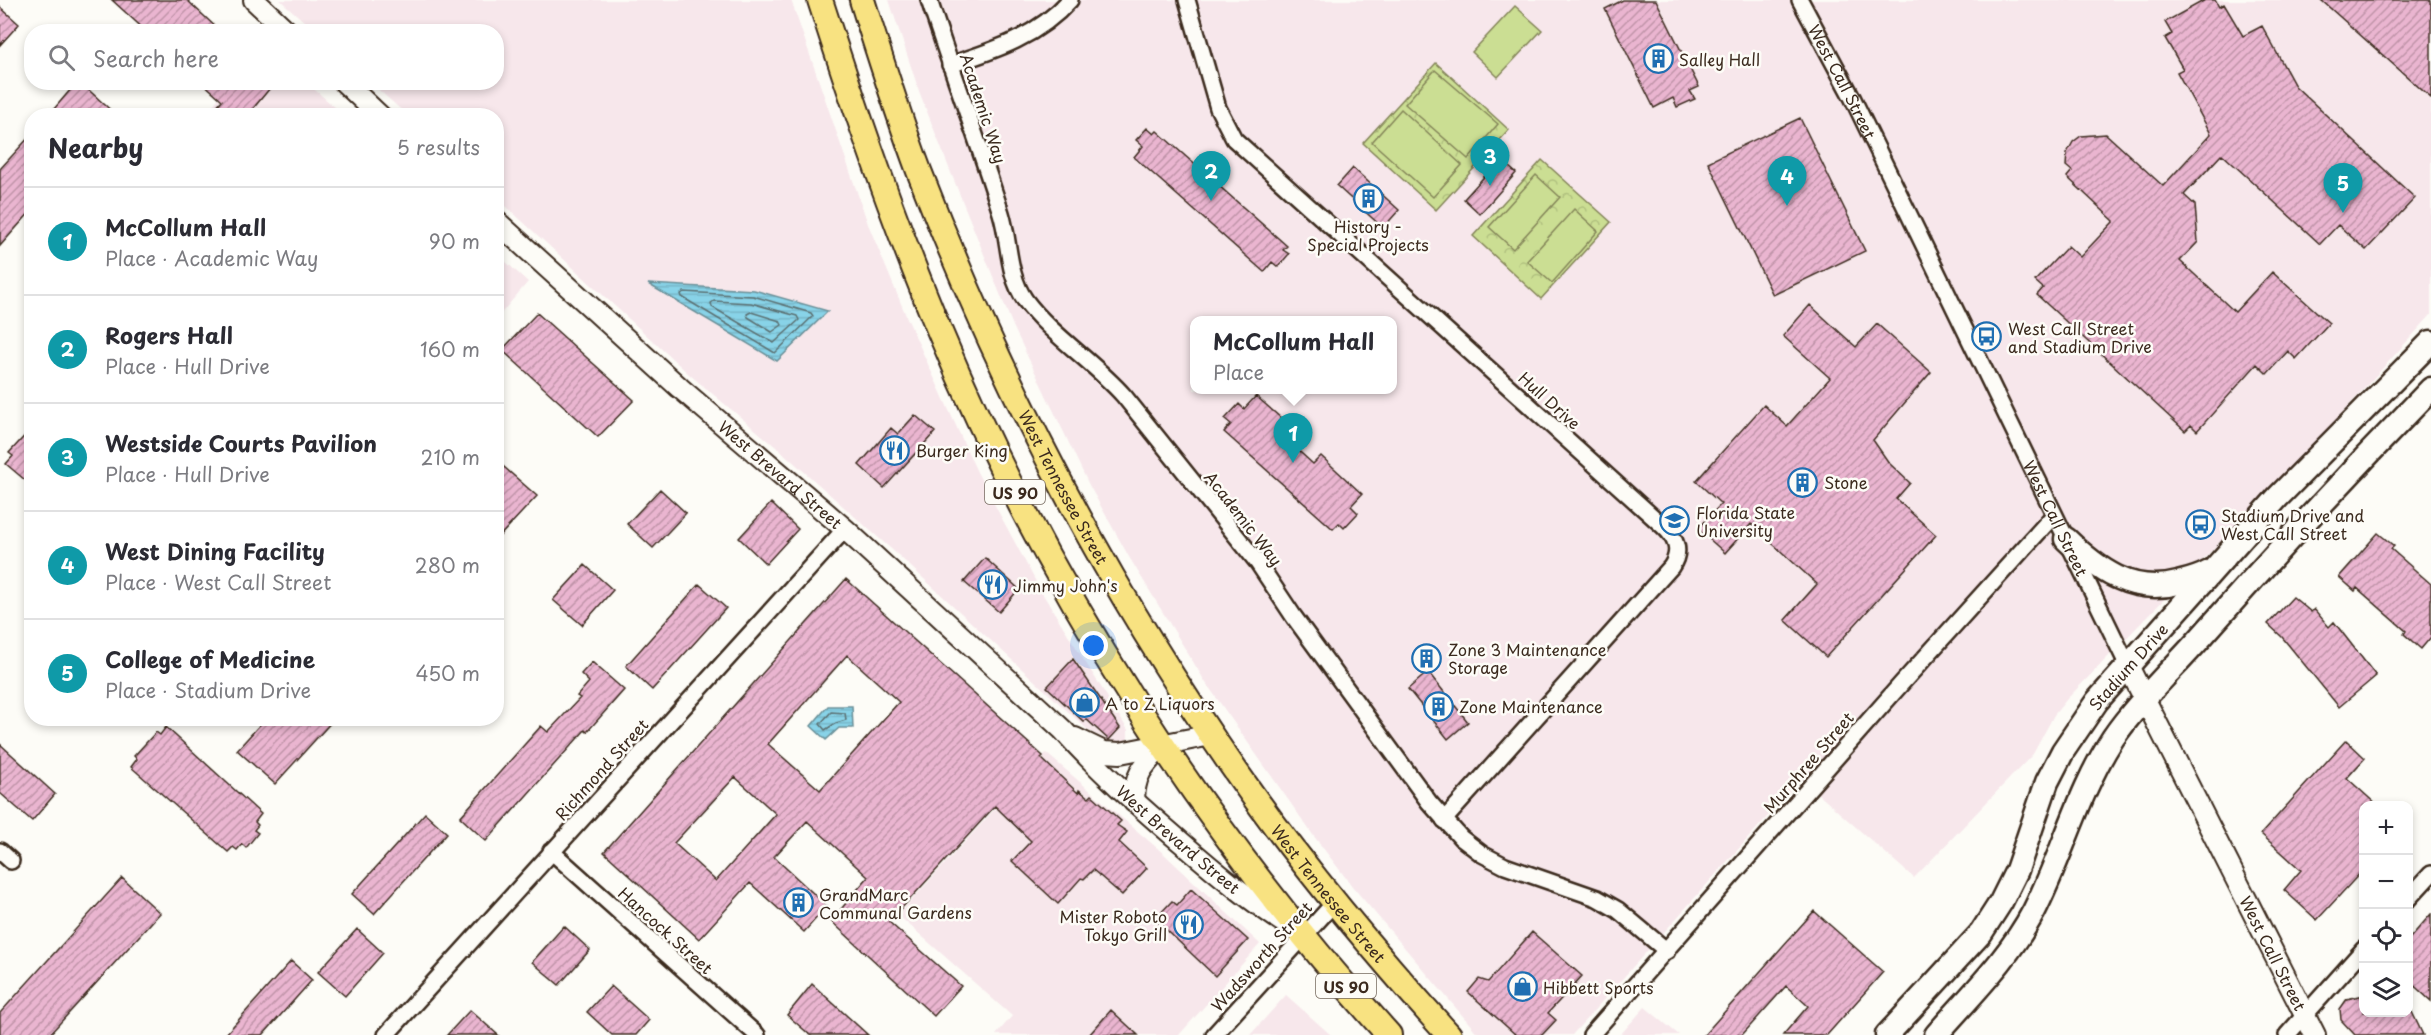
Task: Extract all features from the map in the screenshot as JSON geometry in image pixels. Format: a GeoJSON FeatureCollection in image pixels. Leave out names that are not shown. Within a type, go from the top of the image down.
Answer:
{"type":"FeatureCollection","features":[{"type":"Feature","properties":{"kind":"main road","name":"US 90"},"geometry":{"type":"LineString","coordinates":[[820,0],[890,206],[942,336],[978,417],[1063,582],[1163,745],[1228,839],[1304,936],[1389,1035]]}},
{"type":"Feature","properties":{"kind":"main road","name":"West Tennessee Street"},"geometry":{"type":"LineString","coordinates":[[862,0],[919,171],[957,262],[1024,411],[1122,594],[1211,735],[1304,864],[1449,1035]]}},
{"type":"Feature","properties":{"kind":"main road","name":"Stadium Drive"},"geometry":{"type":"LineString","coordinates":[[1887,1035],[1981,933],[2001,902],[2017,870],[2047,782],[2063,751],[2097,701],[2127,664],[2284,490],[2431,342]]}},
{"type":"Feature","properties":{"kind":"main road"},"geometry":{"type":"LineString","coordinates":[[1936,1035],[1991,972],[2033,913],[2049,880],[2073,815],[2099,760],[2115,735],[2327,497],[2431,389]]}},
{"type":"Feature","properties":{"kind":"main road"},"geometry":{"type":"LineString","coordinates":[[2066,539],[2105,571],[2139,586],[2168,585],[2202,576],[2212,569]]}},
{"type":"Feature","properties":{"kind":"street"},"geometry":{"type":"LineString","coordinates":[[254,0],[280,24]]}},
{"type":"Feature","properties":{"kind":"street","name":"Academic Way"},"geometry":{"type":"LineString","coordinates":[[929,0],[1002,216],[1011,269],[1021,294],[1041,318],[1117,388],[1258,563],[1314,644],[1444,820],[1461,838],[1490,858],[1604,902],[1638,926],[1667,951]]}},
{"type":"Feature","properties":{"kind":"street"},"geometry":{"type":"LineString","coordinates":[[950,65],[1005,46],[1028,35],[1049,21],[1070,0]]}},
{"type":"Feature","properties":{"kind":"street","name":"Hull Drive"},"geometry":{"type":"LineString","coordinates":[[1187,0],[1218,108],[1234,140],[1663,526],[1677,546],[1676,560],[1671,567],[1444,820]]}},
{"type":"Feature","properties":{"kind":"street","name":"West Call Street"},"geometry":{"type":"LineString","coordinates":[[1800,0],[1852,97],[2127,664],[2314,1035]]}},
{"type":"Feature","properties":{"kind":"street"},"geometry":{"type":"LineString","coordinates":[[352,90],[372,108]]}},
{"type":"Feature","properties":{"kind":"street","name":"West Brevard Street"},"geometry":{"type":"LineString","coordinates":[[504,228],[680,388],[845,530],[1063,729],[1095,765],[1134,802],[1241,893],[1304,936]]}},
{"type":"Feature","properties":{"kind":"street","name":"Murphree Street"},"geometry":{"type":"LineString","coordinates":[[1592,1035],[1902,683],[2054,515]]}},
{"type":"Feature","properties":{"kind":"street","name":"Richmond Street"},"geometry":{"type":"LineString","coordinates":[[386,1035],[550,851],[845,530]]}},
{"type":"Feature","properties":{"kind":"street","name":"West Brevard Street"},"geometry":{"type":"LineString","coordinates":[[1063,729],[1104,752],[1120,753],[1211,735]]}},
{"type":"Feature","properties":{"kind":"street"},"geometry":{"type":"LineString","coordinates":[[1134,802],[1134,787],[1138,774],[1163,745]]}},
{"type":"Feature","properties":{"kind":"street","name":"Hancock Street"},"geometry":{"type":"LineString","coordinates":[[550,851],[757,1035]]}},
{"type":"Feature","properties":{"kind":"street"},"geometry":{"type":"LineString","coordinates":[[2413,894],[2431,874]]}},
{"type":"Feature","properties":{"kind":"street","name":"Wadsworth Street"},"geometry":{"type":"LineString","coordinates":[[1214,1035],[1335,902]]}},
{"type":"Feature","properties":{"kind":"street"},"geometry":{"type":"LineString","coordinates":[[2287,1035],[2359,954]]}},
{"type":"Feature","properties":{"kind":"shaded area"},"geometry":{"type":"Polygon","coordinates":[[[280,0],[791,0],[868,224],[907,318],[977,472],[1042,593],[1128,730],[1128,738],[1123,744],[1116,745],[1088,730],[898,555],[782,452],[690,375],[504,204],[504,108],[399,108],[379,90],[504,90],[504,24],[307,24],[280,0]]]}},
{"type":"Feature","properties":{"kind":"shaded area","name":"Florida State University"},"geometry":{"type":"Polygon","coordinates":[[[889,0],[2431,0],[2431,315],[2293,467],[2067,699],[2054,715],[2033,754],[1914,878],[1801,779],[1572,1035],[1479,1035],[1352,886],[1313,835],[1206,683],[1129,557],[1089,485],[1013,326],[919,91],[889,0]]]}},
{"type":"Feature","properties":{"kind":"shaded area"},"geometry":{"type":"Polygon","coordinates":[[[225,90],[315,90],[336,108],[211,108],[225,90]]]}},
{"type":"Feature","properties":{"kind":"shaded area"},"geometry":{"type":"Polygon","coordinates":[[[504,260],[528,282],[504,310],[504,260]]]}},
{"type":"Feature","properties":{"kind":"shaded area"},"geometry":{"type":"Polygon","coordinates":[[[1046,753],[1163,853],[1260,944],[1179,1035],[996,1035],[1012,1016],[898,915],[1046,753]]]}},
{"type":"Feature","properties":{"kind":"shaded area"},"geometry":{"type":"Polygon","coordinates":[[[1286,995],[1331,1035],[1250,1035],[1286,995]]]}},
{"type":"Feature","properties":{"kind":"shaded area"},"geometry":{"type":"Polygon","coordinates":[[[1645,1007],[1679,1035],[1620,1035],[1645,1007]]]}},
{"type":"Feature","properties":{"kind":"green space"},"geometry":{"type":"Polygon","coordinates":[[[1515,6],[1542,30],[1498,77],[1472,52],[1515,6]]]}},
{"type":"Feature","properties":{"kind":"green space"},"geometry":{"type":"Polygon","coordinates":[[[1436,63],[1509,130],[1436,210],[1363,143],[1436,63]]]}},
{"type":"Feature","properties":{"kind":"green space"},"geometry":{"type":"Polygon","coordinates":[[[1435,70],[1498,124],[1468,159],[1405,104],[1435,70]]]}},
{"type":"Feature","properties":{"kind":"green space"},"geometry":{"type":"Polygon","coordinates":[[[1401,109],[1462,165],[1433,197],[1372,142],[1401,109]]]}},
{"type":"Feature","properties":{"kind":"green space"},"geometry":{"type":"Polygon","coordinates":[[[1542,160],[1611,222],[1541,299],[1473,236],[1542,160]]]}},
{"type":"Feature","properties":{"kind":"green space"},"geometry":{"type":"Polygon","coordinates":[[[1536,175],[1560,197],[1513,249],[1489,227],[1536,175]]]}},
{"type":"Feature","properties":{"kind":"green space"},"geometry":{"type":"Polygon","coordinates":[[[1574,209],[1598,231],[1552,283],[1527,261],[1574,209]]]}},
{"type":"Feature","properties":{"kind":"water"},"geometry":{"type":"Polygon","coordinates":[[[648,284],[754,290],[828,311],[777,361],[648,284]]]}},
{"type":"Feature","properties":{"kind":"water"},"geometry":{"type":"Polygon","coordinates":[[[828,706],[852,706],[853,728],[839,728],[826,740],[811,726],[828,706]]]}},
{"type":"Feature","properties":{"kind":"building"},"geometry":{"type":"Polygon","coordinates":[[[112,0],[187,0],[212,24],[138,24],[112,0]]]}},
{"type":"Feature","properties":{"kind":"building","name":"Salley Hall"},"geometry":{"type":"Polygon","coordinates":[[[1623,0],[1656,0],[1699,87],[1690,91],[1695,99],[1677,107],[1673,98],[1654,108],[1605,9],[1623,0]]]}},
{"type":"Feature","properties":{"kind":"building"},"geometry":{"type":"Polygon","coordinates":[[[2205,0],[2215,0],[2219,7],[2224,4],[2243,36],[2262,26],[2295,86],[2415,198],[2366,250],[2338,225],[2320,244],[2222,154],[2184,195],[2195,205],[2198,242],[2180,261],[2235,312],[2272,272],[2329,323],[2296,359],[2288,351],[2267,374],[2257,364],[2197,431],[2191,425],[2185,431],[2037,295],[2043,288],[2035,281],[2068,246],[2080,257],[2114,221],[2067,177],[2072,171],[2066,166],[2067,153],[2073,142],[2081,136],[2106,134],[2163,186],[2211,134],[2177,72],[2183,69],[2165,38],[2172,34],[2165,22],[2205,0]]]}},
{"type":"Feature","properties":{"kind":"building"},"geometry":{"type":"Polygon","coordinates":[[[2321,0],[2431,0],[2431,98],[2321,0]]]}},
{"type":"Feature","properties":{"kind":"building"},"geometry":{"type":"Polygon","coordinates":[[[0,7],[19,24],[0,45],[0,7]]]}},
{"type":"Feature","properties":{"kind":"building"},"geometry":{"type":"Polygon","coordinates":[[[70,90],[89,90],[108,108],[55,108],[70,90]]]}},
{"type":"Feature","properties":{"kind":"building"},"geometry":{"type":"Polygon","coordinates":[[[211,90],[268,90],[254,108],[215,108],[222,100],[211,90]]]}},
{"type":"Feature","properties":{"kind":"building"},"geometry":{"type":"Polygon","coordinates":[[[1800,118],[1865,251],[1773,295],[1708,162],[1800,118]]]}},
{"type":"Feature","properties":{"kind":"building"},"geometry":{"type":"Polygon","coordinates":[[[1147,128],[1154,134],[1157,131],[1287,246],[1283,250],[1289,254],[1278,267],[1272,262],[1264,272],[1134,157],[1143,146],[1136,140],[1147,128]]]}},
{"type":"Feature","properties":{"kind":"building"},"geometry":{"type":"Polygon","coordinates":[[[24,143],[24,219],[0,246],[0,169],[24,143]]]}},
{"type":"Feature","properties":{"kind":"building"},"geometry":{"type":"Polygon","coordinates":[[[1500,159],[1516,173],[1480,214],[1464,199],[1500,159]]]}},
{"type":"Feature","properties":{"kind":"building","name":"History - Special Projects"},"geometry":{"type":"Polygon","coordinates":[[[1353,168],[1399,210],[1383,228],[1337,186],[1353,168]]]}},
{"type":"Feature","properties":{"kind":"building","name":"Stone"},"geometry":{"type":"Polygon","coordinates":[[[1810,305],[1856,347],[1877,324],[1931,372],[1873,440],[1889,463],[1910,483],[1896,499],[1936,535],[1826,657],[1785,620],[1817,584],[1751,524],[1725,553],[1698,529],[1721,504],[1696,481],[1764,405],[1787,426],[1830,378],[1783,336],[1810,305]]]}},
{"type":"Feature","properties":{"kind":"building"},"geometry":{"type":"Polygon","coordinates":[[[537,313],[634,400],[598,437],[504,352],[504,348],[537,313]]]}},
{"type":"Feature","properties":{"kind":"building"},"geometry":{"type":"Polygon","coordinates":[[[1256,396],[1299,434],[1290,443],[1313,464],[1321,456],[1362,494],[1351,506],[1358,513],[1344,528],[1339,523],[1333,529],[1224,432],[1231,424],[1225,419],[1239,404],[1244,409],[1256,396]]]}},
{"type":"Feature","properties":{"kind":"building","name":"Burger King"},"geometry":{"type":"Polygon","coordinates":[[[915,415],[935,432],[884,488],[859,465],[891,428],[898,434],[915,415]]]}},
{"type":"Feature","properties":{"kind":"building"},"geometry":{"type":"Polygon","coordinates":[[[24,437],[24,479],[6,464],[13,456],[9,453],[24,437]]]}},
{"type":"Feature","properties":{"kind":"building"},"geometry":{"type":"Polygon","coordinates":[[[504,467],[537,496],[504,531],[504,467]]]}},
{"type":"Feature","properties":{"kind":"building"},"geometry":{"type":"Polygon","coordinates":[[[660,489],[686,513],[653,548],[627,524],[660,489]]]}},
{"type":"Feature","properties":{"kind":"building"},"geometry":{"type":"Polygon","coordinates":[[[771,503],[798,529],[766,564],[739,538],[771,503]]]}},
{"type":"Feature","properties":{"kind":"building"},"geometry":{"type":"Polygon","coordinates":[[[2378,533],[2394,546],[2391,549],[2431,584],[2431,637],[2421,649],[2404,634],[2406,631],[2357,588],[2355,591],[2339,577],[2378,533]]]}},
{"type":"Feature","properties":{"kind":"building","name":"Jimmy John's"},"geometry":{"type":"Polygon","coordinates":[[[985,558],[1019,589],[999,612],[964,582],[985,558]]]}},
{"type":"Feature","properties":{"kind":"building"},"geometry":{"type":"Polygon","coordinates":[[[585,565],[613,590],[582,625],[553,600],[585,565]]]}},
{"type":"Feature","properties":{"kind":"building"},"geometry":{"type":"Polygon","coordinates":[[[846,579],[1043,756],[1041,758],[1078,793],[1079,790],[1089,798],[1092,795],[1121,821],[1117,825],[1127,832],[1119,842],[1147,868],[1122,895],[1093,870],[1084,879],[1081,878],[1058,904],[1012,861],[1031,841],[995,806],[889,922],[961,986],[934,1016],[831,921],[868,877],[807,821],[774,857],[827,906],[804,932],[750,883],[699,939],[604,852],[846,579]],[[847,655],[768,744],[820,790],[899,702],[847,655]],[[735,777],[674,843],[716,881],[776,814],[735,777]]]}},
{"type":"Feature","properties":{"kind":"building"},"geometry":{"type":"Polygon","coordinates":[[[699,584],[726,608],[652,690],[626,666],[699,584]]]}},
{"type":"Feature","properties":{"kind":"building"},"geometry":{"type":"Polygon","coordinates":[[[2293,597],[2311,612],[2314,609],[2329,627],[2334,622],[2376,676],[2339,707],[2282,637],[2268,624],[2293,597]]]}},
{"type":"Feature","properties":{"kind":"building","name":"A to Z Liquors"},"geometry":{"type":"Polygon","coordinates":[[[1073,659],[1120,728],[1109,740],[1086,719],[1084,722],[1047,687],[1073,659]]]}},
{"type":"Feature","properties":{"kind":"building"},"geometry":{"type":"Polygon","coordinates":[[[592,662],[624,690],[587,732],[585,730],[486,841],[460,817],[541,726],[548,732],[580,698],[577,696],[589,682],[581,674],[592,662]]]}},
{"type":"Feature","properties":{"kind":"building","name":"Zone Maintenance"},"geometry":{"type":"Polygon","coordinates":[[[1428,672],[1468,722],[1448,739],[1408,689],[1428,672]]]}},
{"type":"Feature","properties":{"kind":"building"},"geometry":{"type":"Polygon","coordinates":[[[259,726],[328,726],[275,784],[237,750],[259,726]]]}},
{"type":"Feature","properties":{"kind":"building"},"geometry":{"type":"Polygon","coordinates":[[[166,727],[261,814],[255,822],[258,825],[254,830],[258,833],[246,848],[242,844],[237,850],[233,847],[228,852],[131,767],[137,759],[134,756],[156,732],[160,735],[166,727]]]}},
{"type":"Feature","properties":{"kind":"building"},"geometry":{"type":"Polygon","coordinates":[[[2346,740],[2365,758],[2347,778],[2372,801],[2359,801],[2359,874],[2317,920],[2284,890],[2301,870],[2261,834],[2346,740]]]}},
{"type":"Feature","properties":{"kind":"building"},"geometry":{"type":"Polygon","coordinates":[[[0,744],[55,794],[32,821],[0,793],[0,744]]]}},
{"type":"Feature","properties":{"kind":"building"},"geometry":{"type":"Polygon","coordinates":[[[425,813],[447,833],[374,914],[352,894],[425,813]]]}},
{"type":"Feature","properties":{"kind":"building"},"geometry":{"type":"Polygon","coordinates":[[[122,878],[160,913],[49,1035],[0,1035],[0,1013],[122,878]]]}},
{"type":"Feature","properties":{"kind":"building"},"geometry":{"type":"Polygon","coordinates":[[[1191,889],[1248,940],[1215,976],[1155,919],[1172,901],[1177,905],[1191,889]]]}},
{"type":"Feature","properties":{"kind":"building"},"geometry":{"type":"Polygon","coordinates":[[[1814,911],[1883,972],[1827,1035],[1783,1035],[1808,1006],[1786,986],[1742,1035],[1704,1035],[1814,911]]]}},
{"type":"Feature","properties":{"kind":"building"},"geometry":{"type":"Polygon","coordinates":[[[2431,914],[2431,1001],[2413,985],[2413,934],[2431,914]]]}},
{"type":"Feature","properties":{"kind":"building"},"geometry":{"type":"Polygon","coordinates":[[[564,926],[590,950],[559,985],[532,962],[564,926]]]}},
{"type":"Feature","properties":{"kind":"building"},"geometry":{"type":"Polygon","coordinates":[[[357,929],[383,953],[345,996],[318,972],[357,929]]]}},
{"type":"Feature","properties":{"kind":"building","name":"Hibbett Sports"},"geometry":{"type":"Polygon","coordinates":[[[1532,932],[1582,976],[1548,1013],[1556,1020],[1542,1035],[1516,1035],[1468,992],[1479,979],[1488,982],[1532,932]]]}},
{"type":"Feature","properties":{"kind":"building"},"geometry":{"type":"Polygon","coordinates":[[[291,961],[312,980],[263,1035],[225,1035],[291,961]]]}},
{"type":"Feature","properties":{"kind":"building"},"geometry":{"type":"Polygon","coordinates":[[[812,984],[868,1035],[810,1035],[787,1015],[812,984]]]}},
{"type":"Feature","properties":{"kind":"building"},"geometry":{"type":"Polygon","coordinates":[[[611,986],[649,1020],[636,1035],[612,1035],[587,1012],[611,986]]]}},
{"type":"Feature","properties":{"kind":"building"},"geometry":{"type":"Polygon","coordinates":[[[2359,996],[2359,1017],[2413,1017],[2413,1014],[2423,1035],[2355,1035],[2341,1020],[2340,1009],[2347,999],[2359,996]]]}},
{"type":"Feature","properties":{"kind":"building"},"geometry":{"type":"Polygon","coordinates":[[[470,1010],[498,1035],[447,1035],[470,1010]]]}},
{"type":"Feature","properties":{"kind":"building"},"geometry":{"type":"Polygon","coordinates":[[[1111,1010],[1138,1035],[1089,1035],[1111,1010]]]}},
{"type":"Feature","properties":{"kind":"place","name":"Salley Hall"},"geometry":{"type":"Point","coordinates":[1658,59]}},
{"type":"Feature","properties":{"kind":"place","name":"Westside Courts Pavilion"},"geometry":{"type":"Point","coordinates":[1490,186]}},
{"type":"Feature","properties":{"kind":"place","name":"History - Special Projects"},"geometry":{"type":"Point","coordinates":[1368,198]}},
{"type":"Feature","properties":{"kind":"place","name":"Rogers Hall"},"geometry":{"type":"Point","coordinates":[1211,201]}},
{"type":"Feature","properties":{"kind":"place","name":"West Dining Facility"},"geometry":{"type":"Point","coordinates":[1787,206]}},
{"type":"Feature","properties":{"kind":"place","name":"College of Medicine"},"geometry":{"type":"Point","coordinates":[2343,213]}},
{"type":"Feature","properties":{"kind":"place","name":"West Call Street and Stadium Drive"},"geometry":{"type":"Point","coordinates":[1987,337]}},
{"type":"Feature","properties":{"kind":"place","name":"Burger King"},"geometry":{"type":"Point","coordinates":[895,450]}},
{"type":"Feature","properties":{"kind":"place","name":"McCollum Hall"},"geometry":{"type":"Point","coordinates":[1293,463]}},
{"type":"Feature","properties":{"kind":"place","name":"Stone"},"geometry":{"type":"Point","coordinates":[1803,482]}},
{"type":"Feature","properties":{"kind":"place","name":"Florida State University"},"geometry":{"type":"Point","coordinates":[1675,521]}},
{"type":"Feature","properties":{"kind":"place","name":"Stadium Drive and West Call Street"},"geometry":{"type":"Point","coordinates":[2200,524]}},
{"type":"Feature","properties":{"kind":"place","name":"Jimmy John's"},"geometry":{"type":"Point","coordinates":[992,585]}},
{"type":"Feature","properties":{"kind":"place","name":"Zone 3 Maintenance Storage"},"geometry":{"type":"Point","coordinates":[1427,658]}},
{"type":"Feature","properties":{"kind":"place","name":"A to Z Liquors"},"geometry":{"type":"Point","coordinates":[1084,703]}},
{"type":"Feature","properties":{"kind":"place","name":"Zone Maintenance"},"geometry":{"type":"Point","coordinates":[1438,706]}},
{"type":"Feature","properties":{"kind":"place","name":"GrandMarc Communal Gardens"},"geometry":{"type":"Point","coordinates":[798,903]}},
{"type":"Feature","properties":{"kind":"place","name":"Mister Roboto Tokyo Grill"},"geometry":{"type":"Point","coordinates":[1188,925]}},
{"type":"Feature","properties":{"kind":"place","name":"Hibbett Sports"},"geometry":{"type":"Point","coordinates":[1522,987]}}]}
